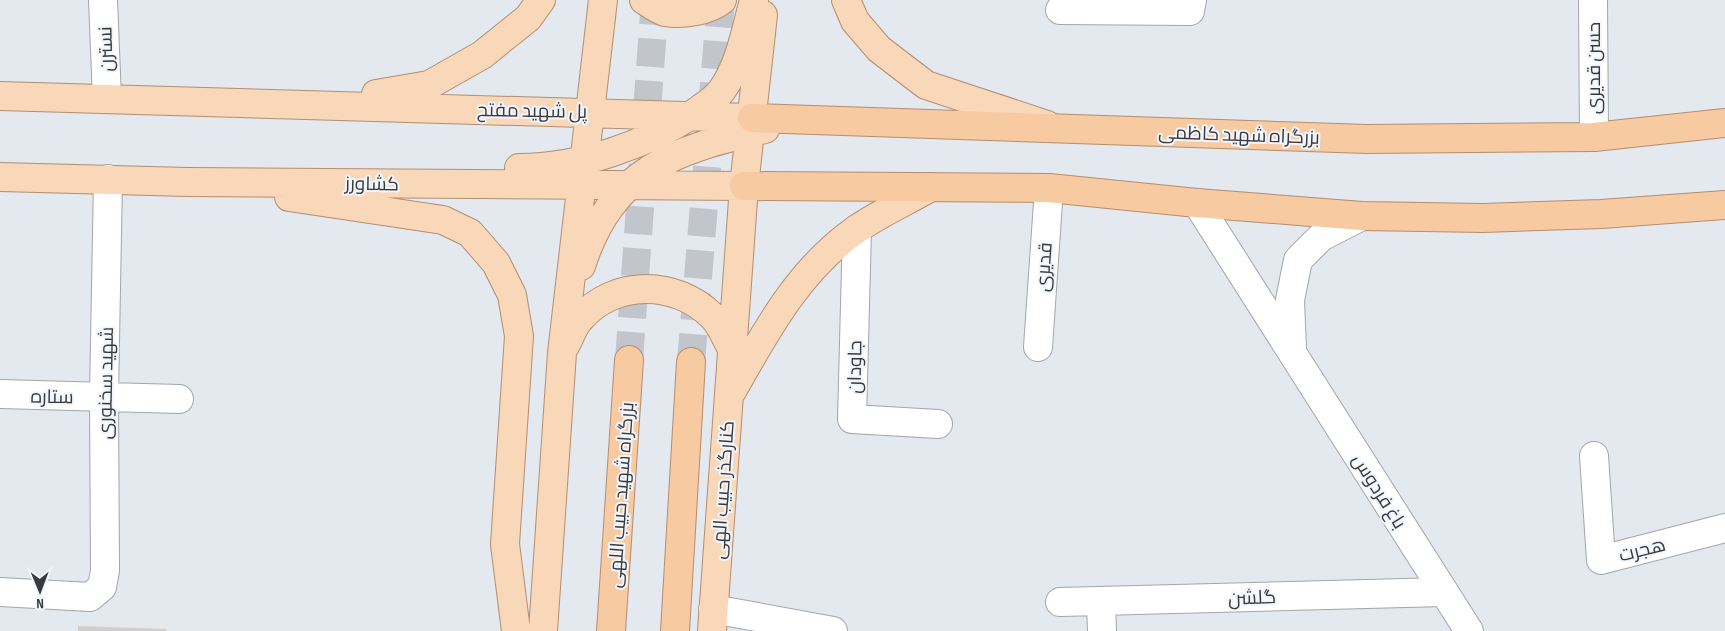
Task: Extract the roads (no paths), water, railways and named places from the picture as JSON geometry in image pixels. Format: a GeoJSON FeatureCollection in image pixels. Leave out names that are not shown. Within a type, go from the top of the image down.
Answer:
{"type":"FeatureCollection","features":[{"type":"Feature","properties":{"kind":"highway","name":"بزرگراه شهید کاظمی"},"geometry":{"type":"LineString","coordinates":[[751,125],[863,121],[1367,139],[1594,137],[1725,123]]}},
{"type":"Feature","properties":{"kind":"highway"},"geometry":{"type":"LineString","coordinates":[[744,186],[1049,188],[1198,203],[1362,216],[1483,218],[1601,214],[1725,205]]}},
{"type":"Feature","properties":{"kind":"highway","name":"بزرگراه شهید حبیب اللهی"},"geometry":{"type":"LineString","coordinates":[[611,631],[629,360]]}},
{"type":"Feature","properties":{"kind":"highway"},"geometry":{"type":"LineString","coordinates":[[674,631],[691,362]]}},
{"type":"Feature","properties":{"kind":"main road"},"geometry":{"type":"LineString","coordinates":[[0,96],[312,105],[429,85],[482,55],[528,18],[541,0]]}},
{"type":"Feature","properties":{"kind":"main road"},"geometry":{"type":"LineString","coordinates":[[543,631],[562,353],[603,0]]}},
{"type":"Feature","properties":{"kind":"main road"},"geometry":{"type":"LineString","coordinates":[[644,0],[664,12],[692,12],[718,4],[722,0]]}},
{"type":"Feature","properties":{"kind":"main road"},"geometry":{"type":"LineString","coordinates":[[582,172],[690,116],[722,91],[735,66],[754,0]]}},
{"type":"Feature","properties":{"kind":"main road","name":"کنارگذر حبیب الهی"},"geometry":{"type":"LineString","coordinates":[[712,620],[744,186],[764,0]]}},
{"type":"Feature","properties":{"kind":"main road"},"geometry":{"type":"LineString","coordinates":[[846,0],[855,20],[879,49],[926,85],[1054,127]]}},
{"type":"Feature","properties":{"kind":"main road","name":"پل شهید مفتح"},"geometry":{"type":"LineString","coordinates":[[312,105],[690,116],[751,125]]}},
{"type":"Feature","properties":{"kind":"main road"},"geometry":{"type":"LineString","coordinates":[[562,353],[574,289],[589,240],[608,209],[628,185],[671,156],[751,125]]}},
{"type":"Feature","properties":{"kind":"main road","name":"کشاورز"},"geometry":{"type":"LineString","coordinates":[[0,177],[188,182],[582,172],[628,185],[744,186]]}},
{"type":"Feature","properties":{"kind":"main road"},"geometry":{"type":"LineString","coordinates":[[188,182],[443,220],[470,233],[496,264],[512,295],[519,336],[505,544],[516,631]]}},
{"type":"Feature","properties":{"kind":"main road"},"geometry":{"type":"LineString","coordinates":[[728,397],[767,328],[807,272],[857,229],[931,187]]}},
{"type":"Feature","properties":{"kind":"main road"},"geometry":{"type":"LineString","coordinates":[[562,353],[579,319],[609,296],[645,288],[682,294],[713,317],[732,349]]}},
{"type":"Feature","properties":{"kind":"street","name":"نسترن"},"geometry":{"type":"LineString","coordinates":[[103,0],[107,99]]}},
{"type":"Feature","properties":{"kind":"street"},"geometry":{"type":"LineString","coordinates":[[1060,10],[1190,11],[1192,0]]}},
{"type":"Feature","properties":{"kind":"street","name":"حسن قدیری"},"geometry":{"type":"LineString","coordinates":[[1593,0],[1594,137]]}},
{"type":"Feature","properties":{"kind":"street","name":"شهید سخنوری"},"geometry":{"type":"LineString","coordinates":[[0,592],[90,597],[102,587],[105,571],[104,397],[108,179]]}},
{"type":"Feature","properties":{"kind":"street","name":"قدیری"},"geometry":{"type":"LineString","coordinates":[[1038,347],[1049,188]]}},
{"type":"Feature","properties":{"kind":"street","name":"باغ فردوس"},"geometry":{"type":"LineString","coordinates":[[1198,203],[1469,631]]}},
{"type":"Feature","properties":{"kind":"street"},"geometry":{"type":"LineString","coordinates":[[1292,351],[1290,300],[1298,260],[1321,237],[1362,216]]}},
{"type":"Feature","properties":{"kind":"street","name":"جاودان"},"geometry":{"type":"LineString","coordinates":[[857,229],[852,420],[938,424]]}},
{"type":"Feature","properties":{"kind":"street","name":"ستاره"},"geometry":{"type":"LineString","coordinates":[[0,394],[179,400]]}},
{"type":"Feature","properties":{"kind":"street","name":"هجرت"},"geometry":{"type":"LineString","coordinates":[[1594,456],[1601,560],[1725,528]]}},
{"type":"Feature","properties":{"kind":"street","name":"گلشن"},"geometry":{"type":"LineString","coordinates":[[1060,602],[1444,592]]}},
{"type":"Feature","properties":{"kind":"street"},"geometry":{"type":"LineString","coordinates":[[1101,602],[1102,631]]}},
{"type":"Feature","properties":{"kind":"street"},"geometry":{"type":"LineString","coordinates":[[712,620],[833,631]]}},
{"type":"Feature","properties":{"kind":"tunnel"},"geometry":{"type":"LineString","coordinates":[[629,360],[655,0]]}},
{"type":"Feature","properties":{"kind":"tunnel"},"geometry":{"type":"LineString","coordinates":[[691,362],[721,0]]}}]}
